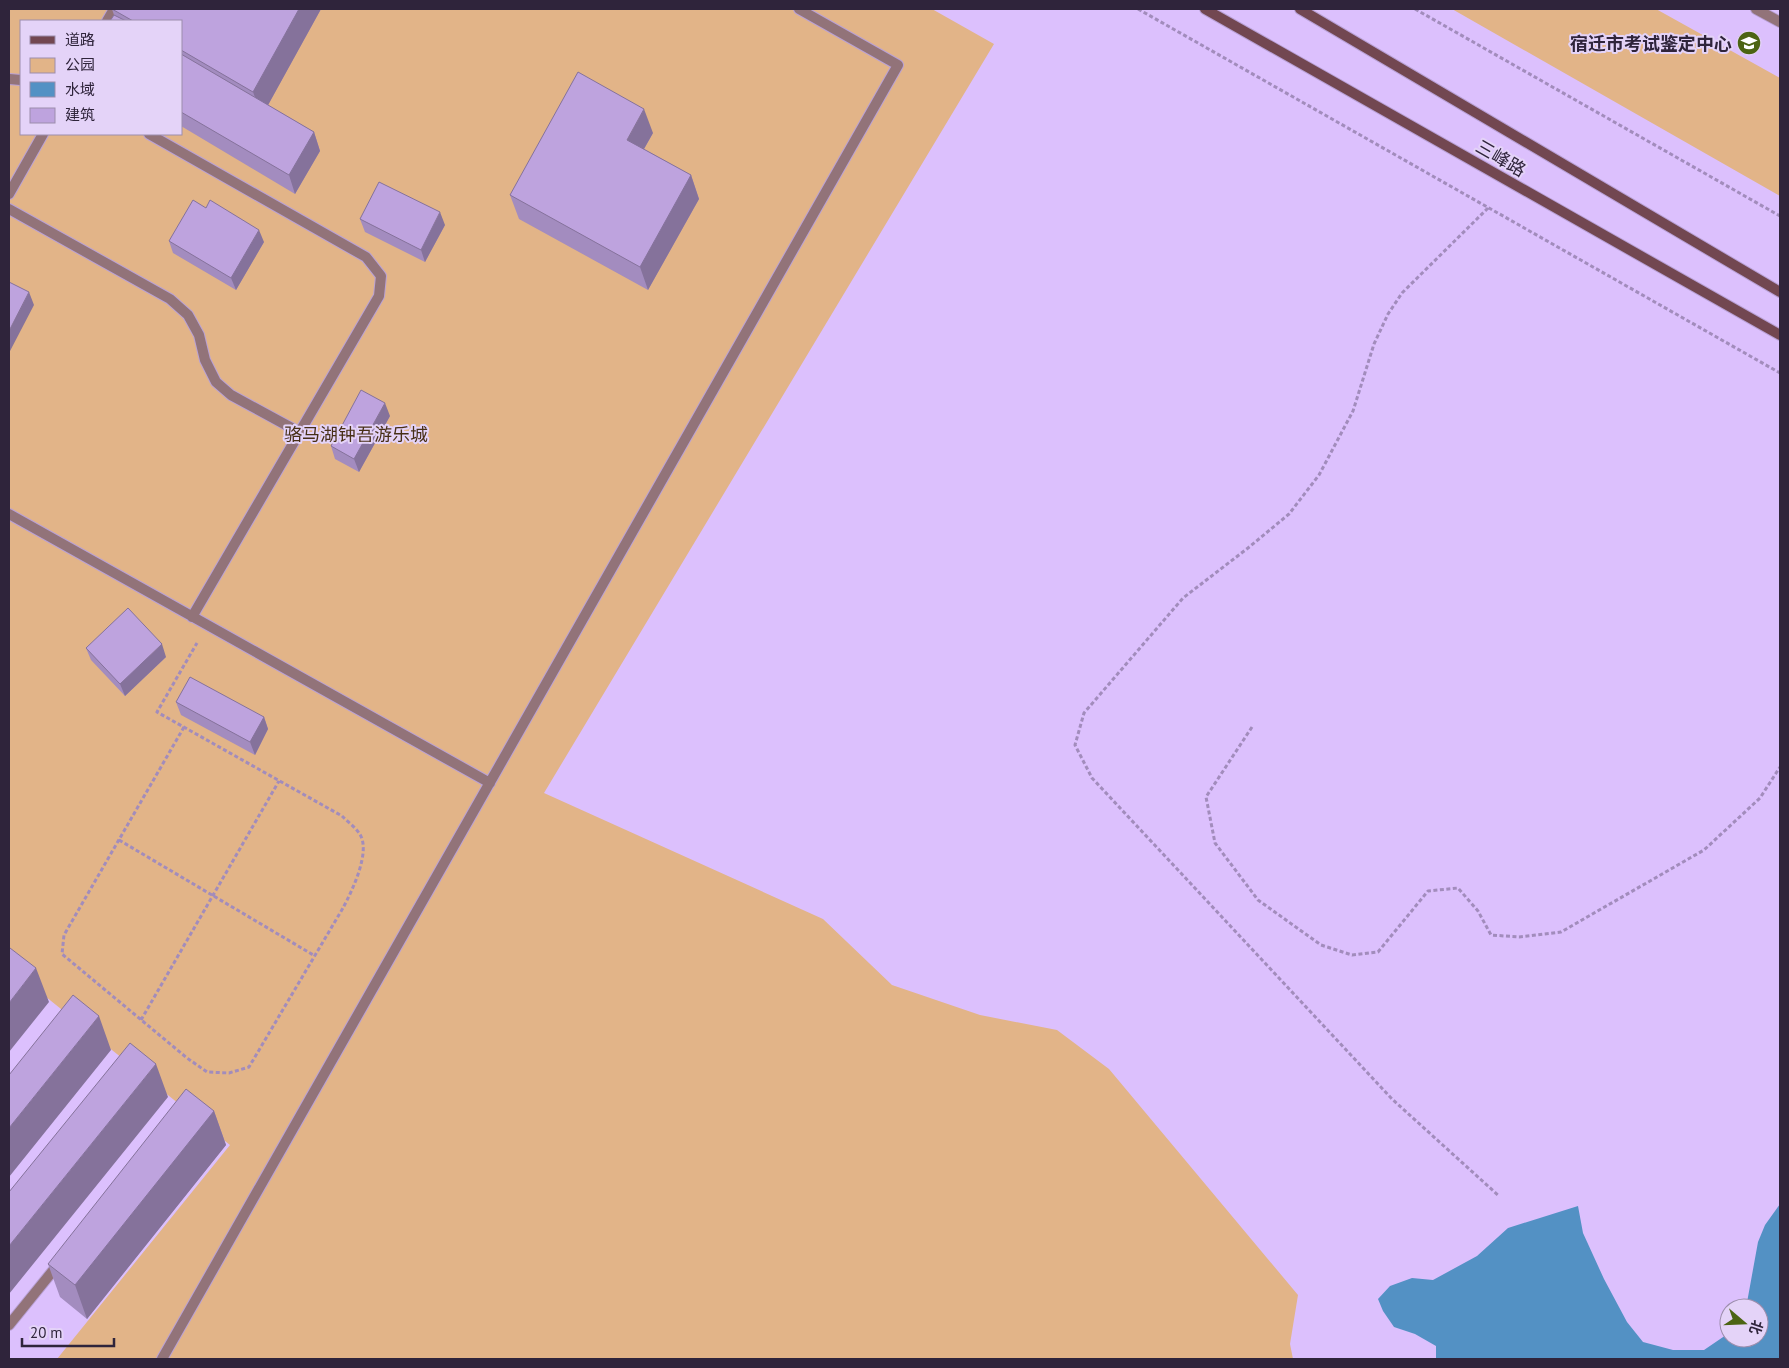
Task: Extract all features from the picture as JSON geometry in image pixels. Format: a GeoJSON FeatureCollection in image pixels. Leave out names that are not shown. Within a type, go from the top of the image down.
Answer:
{"type":"FeatureCollection","features":[{"type":"Feature","properties":{"kind":"main road","name":"三峰路"},"geometry":{"type":"LineString","coordinates":[[1205,9],[1780,335]]}},
{"type":"Feature","properties":{"kind":"main road","name":"三峰路"},"geometry":{"type":"LineString","coordinates":[[1300,9],[1780,292]]}},
{"type":"Feature","properties":{"kind":"street"},"geometry":{"type":"LineString","coordinates":[[108,20],[114,9]]}},
{"type":"Feature","properties":{"kind":"street"},"geometry":{"type":"LineString","coordinates":[[162,1359],[898,65],[800,9]]}},
{"type":"Feature","properties":{"kind":"street"},"geometry":{"type":"LineString","coordinates":[[1756,9],[1780,22]]}},
{"type":"Feature","properties":{"kind":"street"},"geometry":{"type":"LineString","coordinates":[[9,194],[42,135]]}},
{"type":"Feature","properties":{"kind":"street"},"geometry":{"type":"LineString","coordinates":[[151,135],[366,257],[381,276],[379,296],[192,617]]}},
{"type":"Feature","properties":{"kind":"street"},"geometry":{"type":"LineString","coordinates":[[9,209],[170,299],[188,315],[199,335],[205,360],[216,382],[231,396],[299,432]]}},
{"type":"Feature","properties":{"kind":"street"},"geometry":{"type":"LineString","coordinates":[[9,514],[490,783]]}},
{"type":"Feature","properties":{"kind":"street"},"geometry":{"type":"LineString","coordinates":[[9,1325],[64,1256]]}},
{"type":"Feature","properties":{"kind":"path"},"geometry":{"type":"LineString","coordinates":[[1138,9],[1780,373]]}},
{"type":"Feature","properties":{"kind":"path"},"geometry":{"type":"LineString","coordinates":[[1415,9],[1780,216]]}},
{"type":"Feature","properties":{"kind":"path"},"geometry":{"type":"LineString","coordinates":[[1488,208],[1402,292],[1388,314],[1374,344],[1352,411],[1319,475],[1289,514],[1183,598],[1084,713],[1075,745],[1092,778],[1392,1099],[1499,1196]]}},
{"type":"Feature","properties":{"kind":"path"},"geometry":{"type":"LineString","coordinates":[[184,727],[64,935],[62,954],[187,1058],[207,1072],[229,1073],[248,1067],[343,908],[356,882],[364,854],[361,834],[342,816],[184,727],[157,712],[208,625]]}},
{"type":"Feature","properties":{"kind":"path"},"geometry":{"type":"LineString","coordinates":[[1252,727],[1206,797],[1215,843],[1258,900],[1321,945],[1352,955],[1378,952],[1428,891],[1458,888],[1478,911],[1492,935],[1519,937],[1561,932],[1704,850],[1760,798],[1780,767]]}},
{"type":"Feature","properties":{"kind":"path"},"geometry":{"type":"LineString","coordinates":[[141,1020],[280,781]]}},
{"type":"Feature","properties":{"kind":"path"},"geometry":{"type":"LineString","coordinates":[[118,840],[315,956]]}},
{"type":"Feature","properties":{"kind":"green space","name":"骆马湖钟吾游乐城"},"geometry":{"type":"Polygon","coordinates":[[[9,9],[932,9],[994,44],[544,793],[823,919],[892,985],[980,1015],[1057,1030],[1109,1069],[1298,1295],[1290,1344],[1293,1359],[57,1359],[230,1145],[25,980],[9,978],[9,9]]]}},
{"type":"Feature","properties":{"kind":"green space"},"geometry":{"type":"Polygon","coordinates":[[[1452,9],[1656,9],[1780,78],[1780,196],[1452,9]]]}},
{"type":"Feature","properties":{"kind":"water"},"geometry":{"type":"Polygon","coordinates":[[[1780,1204],[1780,1359],[1436,1359],[1436,1346],[1415,1334],[1394,1327],[1383,1311],[1378,1299],[1390,1286],[1412,1278],[1433,1280],[1477,1256],[1508,1228],[1578,1206],[1583,1233],[1604,1279],[1627,1322],[1643,1342],[1673,1350],[1704,1350],[1719,1340],[1719,1348],[1769,1348],[1769,1298],[1748,1298],[1758,1242],[1765,1225],[1780,1204]]]}},
{"type":"Feature","properties":{"kind":"building"},"geometry":{"type":"Polygon","coordinates":[[[112,9],[299,9],[253,92],[182,51],[182,20],[131,20],[112,9]]]}},
{"type":"Feature","properties":{"kind":"building"},"geometry":{"type":"Polygon","coordinates":[[[114,15],[124,20],[111,20],[114,15]]]}},
{"type":"Feature","properties":{"kind":"building"},"geometry":{"type":"Polygon","coordinates":[[[182,55],[314,132],[289,175],[182,113],[182,55]]]}},
{"type":"Feature","properties":{"kind":"building"},"geometry":{"type":"Polygon","coordinates":[[[578,72],[644,109],[627,140],[691,175],[640,267],[510,195],[578,72]]]}},
{"type":"Feature","properties":{"kind":"building"},"geometry":{"type":"Polygon","coordinates":[[[379,182],[440,212],[421,250],[360,219],[379,182]]]}},
{"type":"Feature","properties":{"kind":"building"},"geometry":{"type":"Polygon","coordinates":[[[193,200],[206,208],[210,200],[259,230],[231,278],[169,241],[193,200]]]}},
{"type":"Feature","properties":{"kind":"building"},"geometry":{"type":"Polygon","coordinates":[[[9,282],[29,292],[9,331],[9,282]]]}},
{"type":"Feature","properties":{"kind":"building"},"geometry":{"type":"Polygon","coordinates":[[[361,390],[385,403],[354,459],[331,446],[361,390]]]}},
{"type":"Feature","properties":{"kind":"building"},"geometry":{"type":"Polygon","coordinates":[[[128,608],[162,644],[120,684],[86,648],[128,608]]]}},
{"type":"Feature","properties":{"kind":"building"},"geometry":{"type":"Polygon","coordinates":[[[190,677],[264,717],[250,742],[176,702],[190,677]]]}},
{"type":"Feature","properties":{"kind":"building"},"geometry":{"type":"Polygon","coordinates":[[[9,949],[36,968],[9,1003],[9,949]]]}},
{"type":"Feature","properties":{"kind":"building"},"geometry":{"type":"Polygon","coordinates":[[[73,995],[99,1016],[9,1128],[9,1075],[73,995]]]}},
{"type":"Feature","properties":{"kind":"building"},"geometry":{"type":"Polygon","coordinates":[[[130,1043],[156,1064],[9,1246],[9,1192],[130,1043]]]}},
{"type":"Feature","properties":{"kind":"building"},"geometry":{"type":"Polygon","coordinates":[[[186,1089],[214,1111],[75,1285],[48,1264],[186,1089]]]}},
{"type":"Feature","properties":{"kind":"place","name":"宿迁市考试鉴定中心"},"geometry":{"type":"Point","coordinates":[1749,43]}}]}
